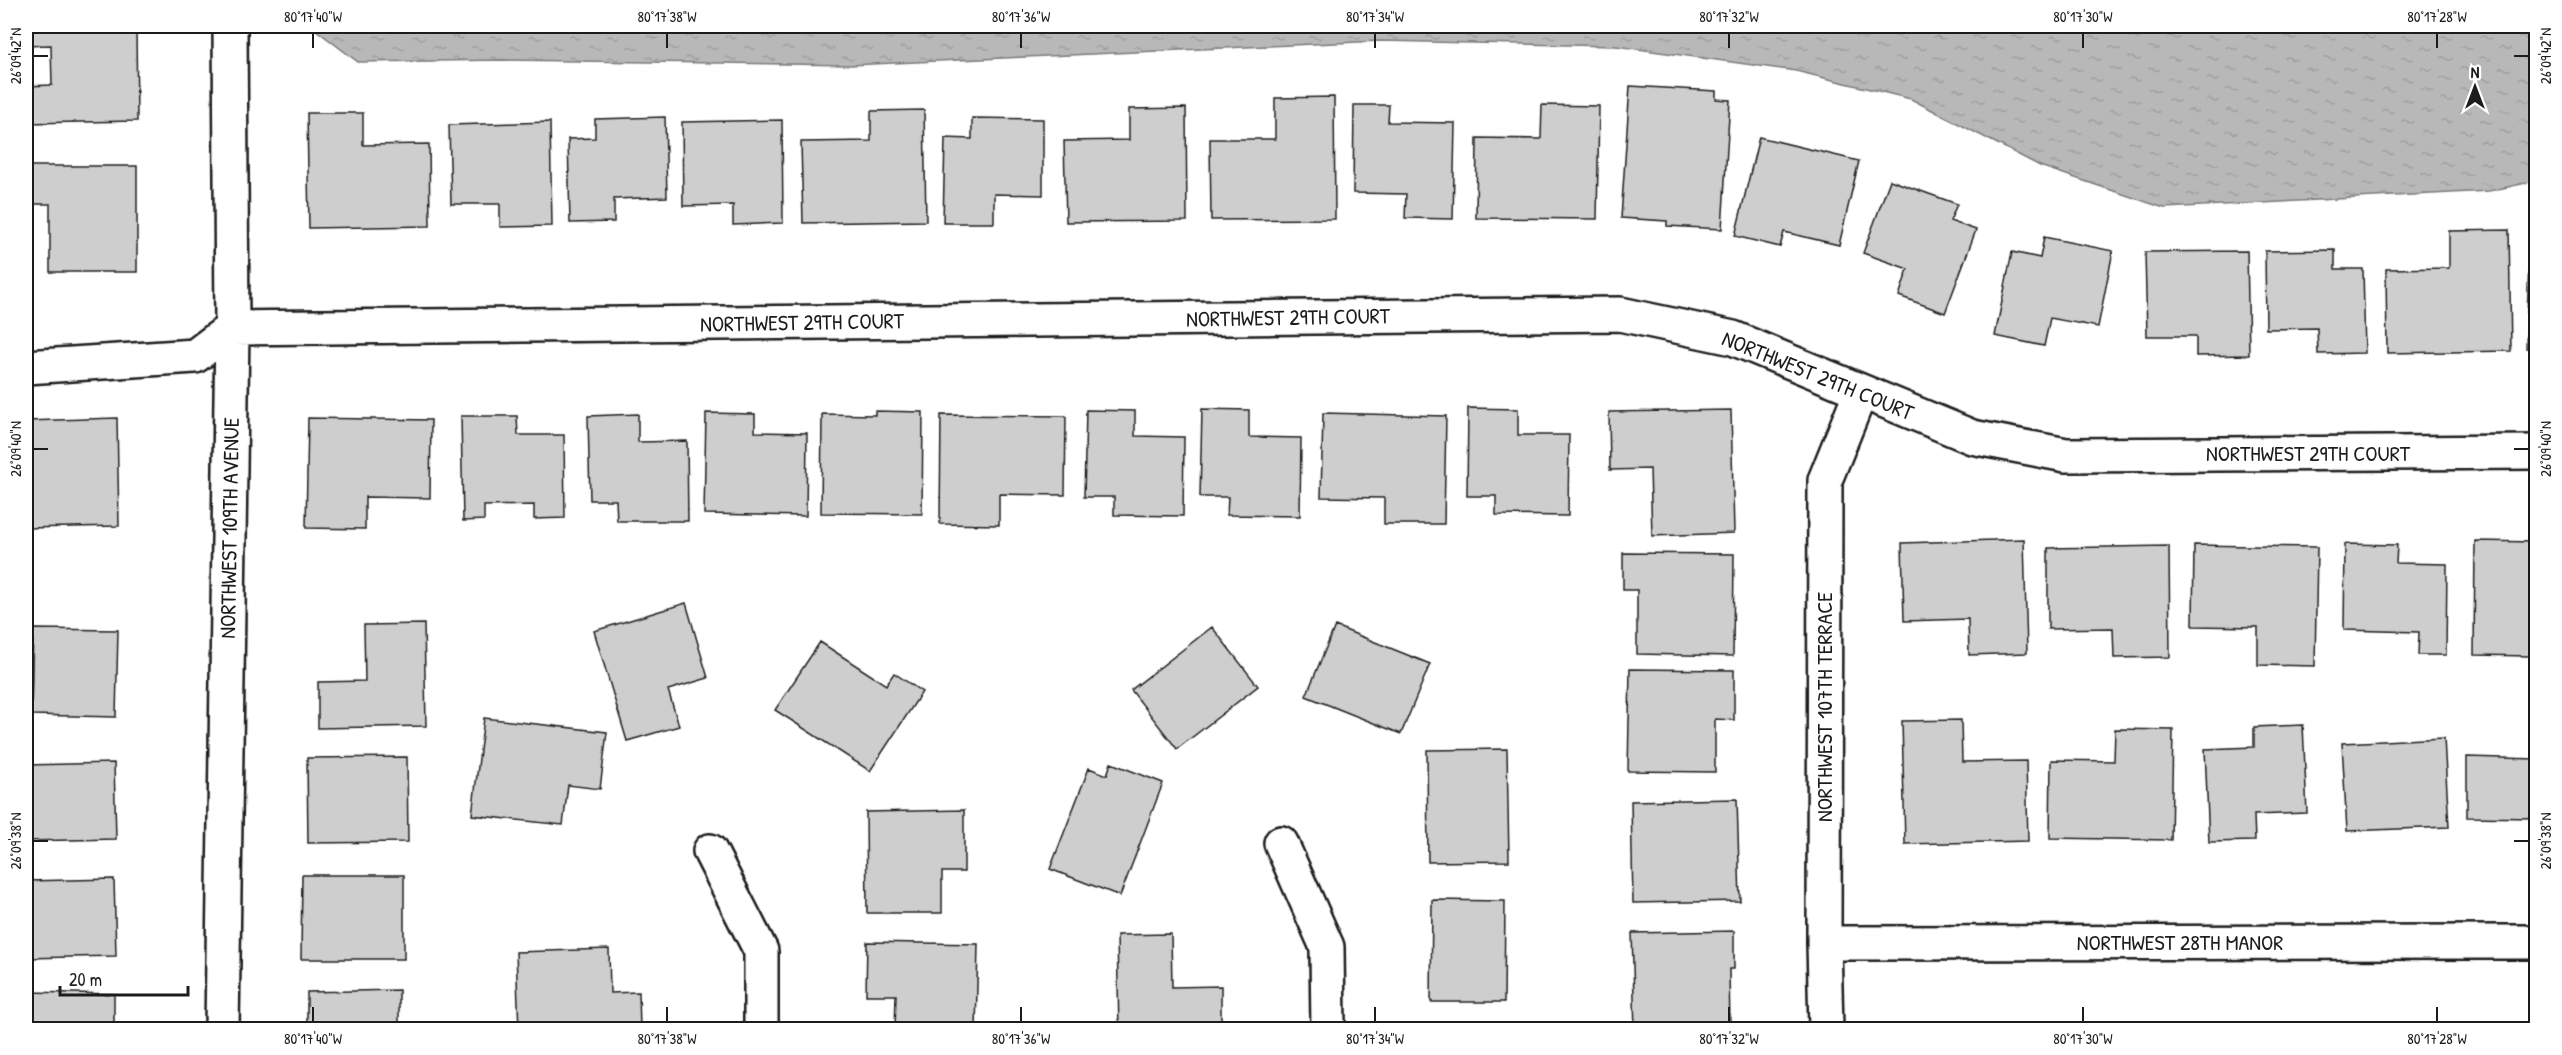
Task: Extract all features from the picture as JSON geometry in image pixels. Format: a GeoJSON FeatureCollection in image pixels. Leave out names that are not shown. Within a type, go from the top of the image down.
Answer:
{"type":"FeatureCollection","features":[{"type":"Feature","properties":{"kind":"street","name":"NORTHWEST 109TH AVENUE"},"geometry":{"type":"LineString","coordinates":[[222,1029],[232,328],[230,26]]}},
{"type":"Feature","properties":{"kind":"street","name":"NORTHWEST 29TH COURT"},"geometry":{"type":"LineString","coordinates":[[232,328],[1620,314],[1733,338],[1972,437],[2066,455],[2536,452]]}},
{"type":"Feature","properties":{"kind":"street"},"geometry":{"type":"LineString","coordinates":[[26,367],[195,356],[232,328]]}},
{"type":"Feature","properties":{"kind":"street","name":"NORTHWEST 107TH TERRACE"},"geometry":{"type":"LineString","coordinates":[[1826,1029],[1824,943],[1825,480],[1861,391]]}},
{"type":"Feature","properties":{"kind":"street"},"geometry":{"type":"LineString","coordinates":[[1281,843],[1327,947],[1328,1029]]}},
{"type":"Feature","properties":{"kind":"street"},"geometry":{"type":"LineString","coordinates":[[710,850],[761,951],[761,1029]]}},
{"type":"Feature","properties":{"kind":"street","name":"NORTHWEST 28TH MANOR"},"geometry":{"type":"LineString","coordinates":[[1824,943],[2536,942]]}},
{"type":"Feature","properties":{"kind":"water"},"geometry":{"type":"Polygon","coordinates":[[[311,26],[2536,26],[2536,181],[2489,191],[2164,208],[2040,166],[1911,99],[1796,71],[1616,46],[1380,41],[850,65],[505,60],[358,62],[311,26]]]}},
{"type":"Feature","properties":{"kind":"building"},"geometry":{"type":"Polygon","coordinates":[[[26,26],[136,26],[137,121],[26,123],[26,86],[52,85],[51,45],[26,46],[26,26]]]}},
{"type":"Feature","properties":{"kind":"building"},"geometry":{"type":"Polygon","coordinates":[[[1630,86],[1716,91],[1716,99],[1730,100],[1722,229],[1667,226],[1667,221],[1621,218],[1630,86]]]}},
{"type":"Feature","properties":{"kind":"building"},"geometry":{"type":"Polygon","coordinates":[[[1334,97],[1335,219],[1211,220],[1210,139],[1275,139],[1275,98],[1334,97]]]}},
{"type":"Feature","properties":{"kind":"building"},"geometry":{"type":"Polygon","coordinates":[[[1354,105],[1389,105],[1388,122],[1455,123],[1453,219],[1405,218],[1406,194],[1353,193],[1354,105]]]}},
{"type":"Feature","properties":{"kind":"building"},"geometry":{"type":"Polygon","coordinates":[[[1542,105],[1599,106],[1597,219],[1476,218],[1477,138],[1541,139],[1542,105]]]}},
{"type":"Feature","properties":{"kind":"building"},"geometry":{"type":"Polygon","coordinates":[[[1186,108],[1187,221],[1066,222],[1064,141],[1129,140],[1129,109],[1186,108]]]}},
{"type":"Feature","properties":{"kind":"building"},"geometry":{"type":"Polygon","coordinates":[[[924,110],[926,221],[803,223],[801,142],[871,141],[871,111],[924,110]]]}},
{"type":"Feature","properties":{"kind":"building"},"geometry":{"type":"Polygon","coordinates":[[[307,113],[363,113],[363,145],[429,144],[430,226],[309,228],[307,113]]]}},
{"type":"Feature","properties":{"kind":"building"},"geometry":{"type":"Polygon","coordinates":[[[665,117],[667,197],[614,199],[614,222],[570,223],[568,139],[595,138],[595,119],[665,117]]]}},
{"type":"Feature","properties":{"kind":"building"},"geometry":{"type":"Polygon","coordinates":[[[972,118],[1043,119],[1043,195],[994,194],[994,223],[943,223],[945,138],[972,139],[972,118]]]}},
{"type":"Feature","properties":{"kind":"building"},"geometry":{"type":"Polygon","coordinates":[[[782,120],[783,223],[733,225],[733,205],[683,206],[682,122],[782,120]]]}},
{"type":"Feature","properties":{"kind":"building"},"geometry":{"type":"Polygon","coordinates":[[[550,122],[552,226],[500,227],[500,204],[451,204],[449,125],[550,122]]]}},
{"type":"Feature","properties":{"kind":"building"},"geometry":{"type":"Polygon","coordinates":[[[1759,137],[1859,161],[1839,245],[1784,232],[1780,247],[1735,236],[1759,137]]]}},
{"type":"Feature","properties":{"kind":"building"},"geometry":{"type":"Polygon","coordinates":[[[26,166],[137,166],[137,272],[50,272],[50,204],[26,204],[26,166]]]}},
{"type":"Feature","properties":{"kind":"building"},"geometry":{"type":"Polygon","coordinates":[[[1890,180],[1957,204],[1950,221],[1976,230],[1945,313],[1899,296],[1908,269],[1863,253],[1890,180]]]}},
{"type":"Feature","properties":{"kind":"building"},"geometry":{"type":"Polygon","coordinates":[[[2509,230],[2511,351],[2387,353],[2386,269],[2449,268],[2449,231],[2509,230]]]}},
{"type":"Feature","properties":{"kind":"building"},"geometry":{"type":"Polygon","coordinates":[[[2044,237],[2113,251],[2098,327],[2050,318],[2044,346],[1995,336],[2012,252],[2040,258],[2044,237]]]}},
{"type":"Feature","properties":{"kind":"building"},"geometry":{"type":"Polygon","coordinates":[[[2335,250],[2335,269],[2363,269],[2365,353],[2318,354],[2317,328],[2266,329],[2265,251],[2335,250]]]}},
{"type":"Feature","properties":{"kind":"building"},"geometry":{"type":"Polygon","coordinates":[[[2247,251],[2249,355],[2196,356],[2196,336],[2147,336],[2145,252],[2247,251]]]}},
{"type":"Feature","properties":{"kind":"building"},"geometry":{"type":"Polygon","coordinates":[[[2529,259],[2536,259],[2536,348],[2526,348],[2529,259]]]}},
{"type":"Feature","properties":{"kind":"building"},"geometry":{"type":"Polygon","coordinates":[[[1468,408],[1518,409],[1518,435],[1569,435],[1568,516],[1496,515],[1496,496],[1467,496],[1468,408]]]}},
{"type":"Feature","properties":{"kind":"building"},"geometry":{"type":"Polygon","coordinates":[[[1202,409],[1249,410],[1249,437],[1301,438],[1300,516],[1227,515],[1228,497],[1200,497],[1202,409]]]}},
{"type":"Feature","properties":{"kind":"building"},"geometry":{"type":"Polygon","coordinates":[[[1086,410],[1135,411],[1135,436],[1184,437],[1183,516],[1114,515],[1114,497],[1084,497],[1086,410]]]}},
{"type":"Feature","properties":{"kind":"building"},"geometry":{"type":"Polygon","coordinates":[[[1731,410],[1734,533],[1652,536],[1650,469],[1610,470],[1609,412],[1731,410]]]}},
{"type":"Feature","properties":{"kind":"building"},"geometry":{"type":"Polygon","coordinates":[[[875,411],[923,412],[922,514],[821,513],[822,414],[875,415],[875,411]]]}},
{"type":"Feature","properties":{"kind":"building"},"geometry":{"type":"Polygon","coordinates":[[[706,413],[755,414],[755,432],[807,433],[806,516],[704,514],[706,413]]]}},
{"type":"Feature","properties":{"kind":"building"},"geometry":{"type":"Polygon","coordinates":[[[1323,413],[1446,416],[1444,524],[1384,524],[1384,498],[1321,497],[1323,413]]]}},
{"type":"Feature","properties":{"kind":"building"},"geometry":{"type":"Polygon","coordinates":[[[638,414],[638,442],[687,441],[688,521],[617,521],[616,500],[590,500],[588,416],[638,414]]]}},
{"type":"Feature","properties":{"kind":"building"},"geometry":{"type":"Polygon","coordinates":[[[941,415],[1066,416],[1065,495],[999,494],[999,525],[940,524],[941,415]]]}},
{"type":"Feature","properties":{"kind":"building"},"geometry":{"type":"Polygon","coordinates":[[[461,416],[517,416],[518,435],[564,435],[565,518],[534,519],[534,505],[484,506],[484,520],[463,521],[461,416]]]}},
{"type":"Feature","properties":{"kind":"building"},"geometry":{"type":"Polygon","coordinates":[[[117,418],[119,526],[26,528],[26,421],[117,418]]]}},
{"type":"Feature","properties":{"kind":"building"},"geometry":{"type":"Polygon","coordinates":[[[308,418],[431,420],[430,498],[365,497],[365,529],[306,528],[308,418]]]}},
{"type":"Feature","properties":{"kind":"building"},"geometry":{"type":"Polygon","coordinates":[[[2024,539],[2027,653],[1969,655],[1968,619],[1904,621],[1902,543],[2024,539]]]}},
{"type":"Feature","properties":{"kind":"building"},"geometry":{"type":"Polygon","coordinates":[[[2475,541],[2536,542],[2536,614],[2532,614],[2531,656],[2474,655],[2475,541]]]}},
{"type":"Feature","properties":{"kind":"building"},"geometry":{"type":"Polygon","coordinates":[[[2345,544],[2397,545],[2396,563],[2447,564],[2446,655],[2418,655],[2419,632],[2344,630],[2345,544]]]}},
{"type":"Feature","properties":{"kind":"building"},"geometry":{"type":"Polygon","coordinates":[[[2194,545],[2317,547],[2315,666],[2258,665],[2258,627],[2193,626],[2194,545]]]}},
{"type":"Feature","properties":{"kind":"building"},"geometry":{"type":"Polygon","coordinates":[[[2169,546],[2170,657],[2114,658],[2113,628],[2048,629],[2048,548],[2169,546]]]}},
{"type":"Feature","properties":{"kind":"building"},"geometry":{"type":"Polygon","coordinates":[[[1623,553],[1734,554],[1733,656],[1637,654],[1637,590],[1623,590],[1623,553]]]}},
{"type":"Feature","properties":{"kind":"building"},"geometry":{"type":"Polygon","coordinates":[[[686,603],[708,678],[668,690],[679,726],[627,741],[594,631],[686,603]]]}},
{"type":"Feature","properties":{"kind":"building"},"geometry":{"type":"Polygon","coordinates":[[[424,624],[426,726],[318,728],[318,682],[365,681],[364,625],[424,624]]]}},
{"type":"Feature","properties":{"kind":"building"},"geometry":{"type":"Polygon","coordinates":[[[1335,626],[1430,664],[1401,734],[1306,696],[1335,626]]]}},
{"type":"Feature","properties":{"kind":"building"},"geometry":{"type":"Polygon","coordinates":[[[1212,627],[1258,686],[1177,749],[1131,690],[1212,627]]]}},
{"type":"Feature","properties":{"kind":"building"},"geometry":{"type":"Polygon","coordinates":[[[33,629],[118,630],[116,717],[31,715],[33,629]]]}},
{"type":"Feature","properties":{"kind":"building"},"geometry":{"type":"Polygon","coordinates":[[[820,642],[886,685],[894,673],[922,692],[870,771],[775,710],[820,642]]]}},
{"type":"Feature","properties":{"kind":"building"},"geometry":{"type":"Polygon","coordinates":[[[1630,669],[1734,670],[1734,720],[1715,719],[1715,772],[1628,771],[1630,669]]]}},
{"type":"Feature","properties":{"kind":"building"},"geometry":{"type":"Polygon","coordinates":[[[484,718],[607,732],[600,789],[568,785],[563,825],[472,815],[484,718]]]}},
{"type":"Feature","properties":{"kind":"building"},"geometry":{"type":"Polygon","coordinates":[[[1961,720],[1962,762],[2026,761],[2028,841],[1905,844],[1902,721],[1961,720]]]}},
{"type":"Feature","properties":{"kind":"building"},"geometry":{"type":"Polygon","coordinates":[[[2303,725],[2307,813],[2254,815],[2255,841],[2209,842],[2205,749],[2254,747],[2254,727],[2303,725]]]}},
{"type":"Feature","properties":{"kind":"building"},"geometry":{"type":"Polygon","coordinates":[[[2115,729],[2173,730],[2171,840],[2050,838],[2051,760],[2114,761],[2115,729]]]}},
{"type":"Feature","properties":{"kind":"building"},"geometry":{"type":"Polygon","coordinates":[[[2444,738],[2449,827],[2347,831],[2342,743],[2444,738]]]}},
{"type":"Feature","properties":{"kind":"building"},"geometry":{"type":"Polygon","coordinates":[[[1507,749],[1509,861],[1428,862],[1427,750],[1507,749]]]}},
{"type":"Feature","properties":{"kind":"building"},"geometry":{"type":"Polygon","coordinates":[[[407,757],[408,842],[308,843],[307,758],[407,757]]]}},
{"type":"Feature","properties":{"kind":"building"},"geometry":{"type":"Polygon","coordinates":[[[2467,757],[2536,759],[2536,818],[2467,817],[2467,757]]]}},
{"type":"Feature","properties":{"kind":"building"},"geometry":{"type":"Polygon","coordinates":[[[114,763],[116,839],[26,841],[26,765],[114,763]]]}},
{"type":"Feature","properties":{"kind":"building"},"geometry":{"type":"Polygon","coordinates":[[[1111,763],[1163,783],[1120,896],[1050,869],[1089,768],[1107,775],[1111,763]]]}},
{"type":"Feature","properties":{"kind":"building"},"geometry":{"type":"Polygon","coordinates":[[[1737,799],[1740,901],[1633,903],[1631,801],[1737,799]]]}},
{"type":"Feature","properties":{"kind":"building"},"geometry":{"type":"Polygon","coordinates":[[[964,810],[964,872],[942,872],[942,913],[867,913],[866,812],[964,810]]]}},
{"type":"Feature","properties":{"kind":"building"},"geometry":{"type":"Polygon","coordinates":[[[302,875],[404,875],[404,959],[301,959],[302,875]]]}},
{"type":"Feature","properties":{"kind":"building"},"geometry":{"type":"Polygon","coordinates":[[[114,879],[116,956],[26,958],[26,881],[114,879]]]}},
{"type":"Feature","properties":{"kind":"building"},"geometry":{"type":"Polygon","coordinates":[[[1432,900],[1505,901],[1504,1002],[1431,1002],[1432,900]]]}},
{"type":"Feature","properties":{"kind":"building"},"geometry":{"type":"Polygon","coordinates":[[[1734,931],[1734,969],[1729,969],[1730,1030],[1635,1030],[1632,933],[1734,931]]]}},
{"type":"Feature","properties":{"kind":"building"},"geometry":{"type":"Polygon","coordinates":[[[1171,934],[1172,987],[1221,986],[1221,1030],[1119,1030],[1117,935],[1171,934]]]}},
{"type":"Feature","properties":{"kind":"building"},"geometry":{"type":"Polygon","coordinates":[[[867,942],[978,944],[976,1030],[895,1030],[896,995],[866,995],[867,942]]]}},
{"type":"Feature","properties":{"kind":"building"},"geometry":{"type":"Polygon","coordinates":[[[609,949],[610,993],[639,992],[640,1030],[519,1030],[516,952],[609,949]]]}},
{"type":"Feature","properties":{"kind":"building"},"geometry":{"type":"Polygon","coordinates":[[[399,990],[399,1030],[307,1030],[307,992],[399,990]]]}},
{"type":"Feature","properties":{"kind":"building"},"geometry":{"type":"Polygon","coordinates":[[[28,992],[114,994],[114,1030],[27,1030],[28,992]]]}}]}
